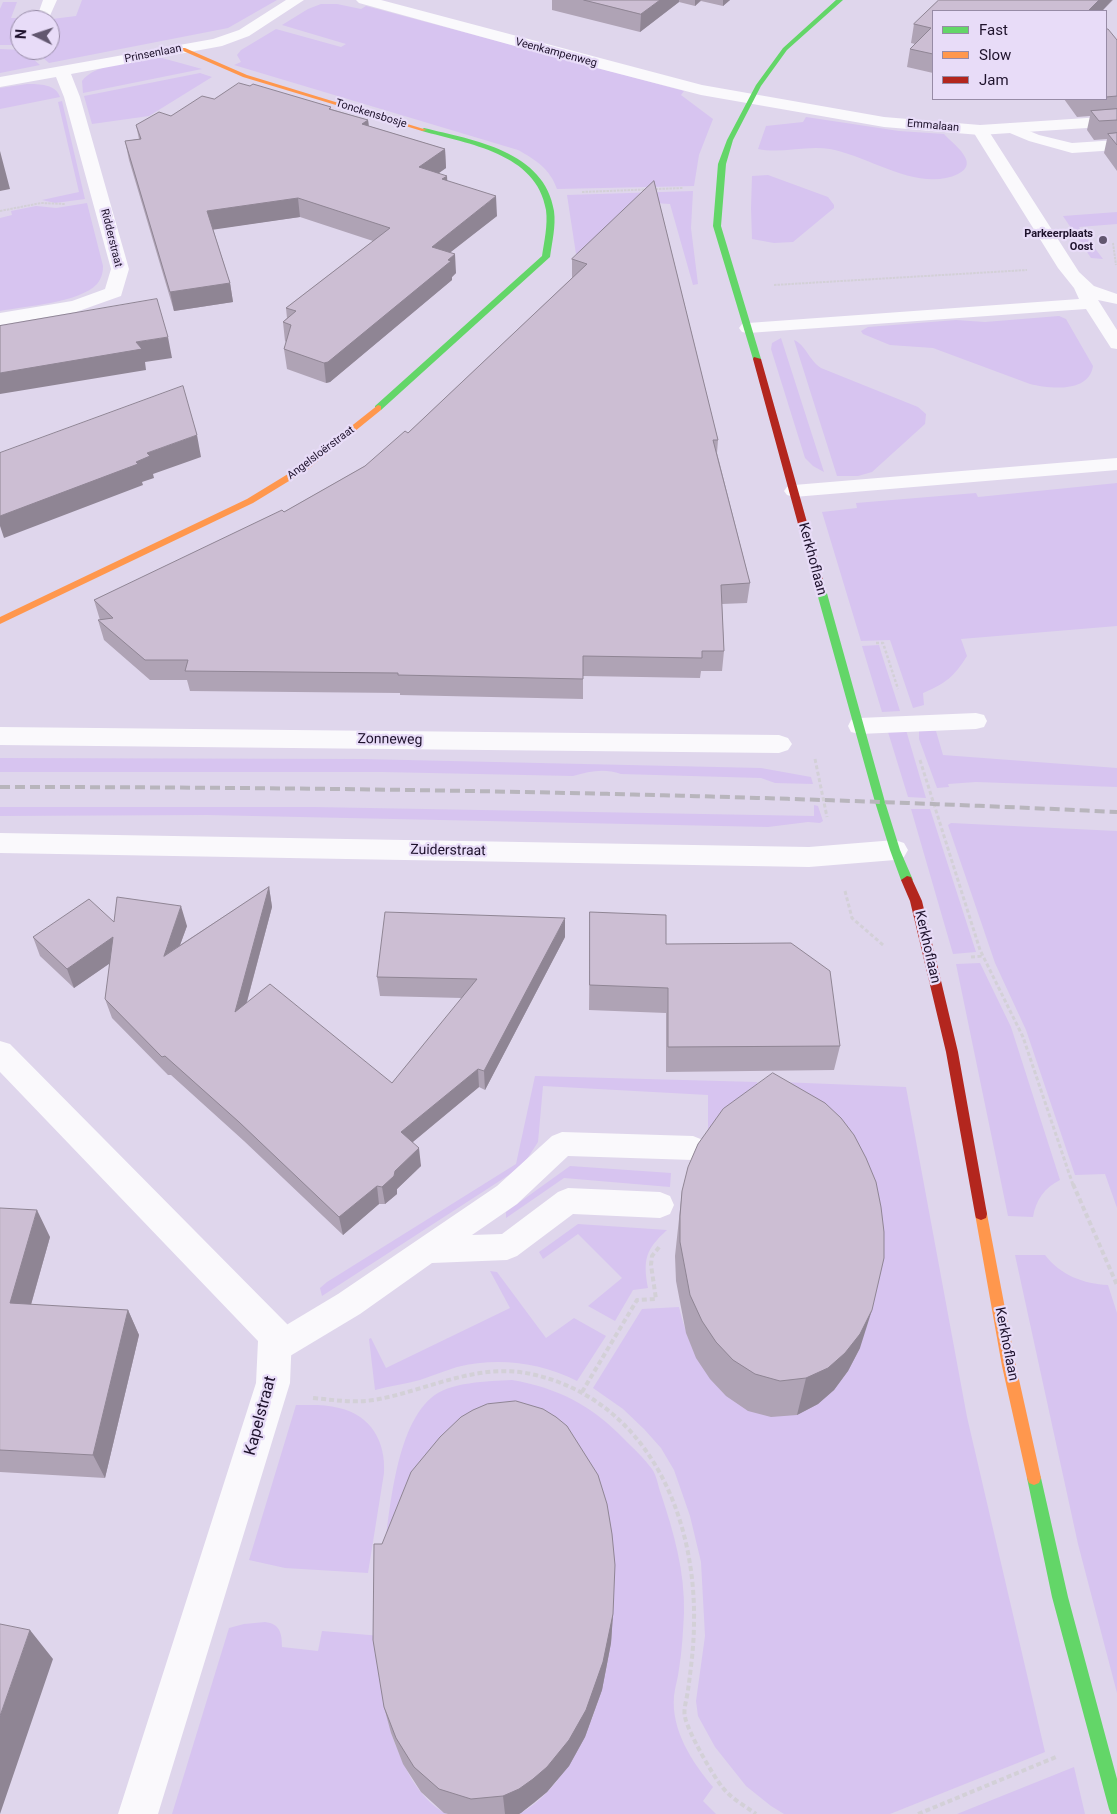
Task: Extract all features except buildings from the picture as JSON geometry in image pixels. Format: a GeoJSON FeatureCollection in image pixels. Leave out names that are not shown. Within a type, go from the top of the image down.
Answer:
{"type":"FeatureCollection","features":[{"type":"Feature","properties":{"kind":"street","name":"Prinsenlaan"},"geometry":{"type":"LineString","coordinates":[[0,82],[216,43],[244,33],[296,0]]}},
{"type":"Feature","properties":{"kind":"street","name":"Veenkampenweg"},"geometry":{"type":"LineString","coordinates":[[364,0],[577,58],[750,101]]}},
{"type":"Feature","properties":{"kind":"street","name":"Kerkhoflaan"},"geometry":{"type":"LineString","coordinates":[[840,0],[785,49],[758,86],[730,140],[722,164],[717,226],[736,287],[755,328],[794,490],[836,645],[895,850],[916,901],[952,1052],[1009,1366],[1053,1568],[1117,1809]]}},
{"type":"Feature","properties":{"kind":"street","name":"Tonckensbosje"},"geometry":{"type":"LineString","coordinates":[[183,49],[245,76],[508,155],[525,165],[540,180],[547,193]]}},
{"type":"Feature","properties":{"kind":"street","name":"Ridderstraat"},"geometry":{"type":"LineString","coordinates":[[0,319],[76,306],[114,292],[120,269],[72,97],[62,71]]}},
{"type":"Feature","properties":{"kind":"street","name":"Emmalaan"},"geometry":{"type":"LineString","coordinates":[[750,101],[884,122],[980,130],[1117,121]]}},
{"type":"Feature","properties":{"kind":"street","name":"Angelsloërstraat"},"geometry":{"type":"LineString","coordinates":[[0,621],[250,502],[304,468],[350,432],[479,319],[546,257],[550,229],[547,193]]}},
{"type":"Feature","properties":{"kind":"street","name":"Zonneweg"},"geometry":{"type":"LineString","coordinates":[[0,736],[779,744]]}},
{"type":"Feature","properties":{"kind":"street","name":"Zuiderstraat"},"geometry":{"type":"LineString","coordinates":[[0,843],[809,858],[895,850]]}},
{"type":"Feature","properties":{"kind":"street","name":"Kapelstraat"},"geometry":{"type":"LineString","coordinates":[[0,1053],[275,1335],[273,1383],[138,1814]]}},
{"type":"Feature","properties":{"kind":"lane"},"geometry":{"type":"LineString","coordinates":[[1010,128],[1034,138],[1072,148],[1117,145]]}},
{"type":"Feature","properties":{"kind":"lane"},"geometry":{"type":"LineString","coordinates":[[980,130],[1117,344]]}},
{"type":"Feature","properties":{"kind":"lane"},"geometry":{"type":"LineString","coordinates":[[1080,285],[1098,295],[1117,299]]}},
{"type":"Feature","properties":{"kind":"lane"},"geometry":{"type":"LineString","coordinates":[[755,328],[1091,303]]}},
{"type":"Feature","properties":{"kind":"lane"},"geometry":{"type":"LineString","coordinates":[[794,490],[1117,464]]}},
{"type":"Feature","properties":{"kind":"lane"},"geometry":{"type":"LineString","coordinates":[[859,726],[976,721]]}},
{"type":"Feature","properties":{"kind":"lane"},"geometry":{"type":"LineString","coordinates":[[274,1349],[350,1304],[508,1195],[562,1144],[693,1148]]}},
{"type":"Feature","properties":{"kind":"lane"},"geometry":{"type":"LineString","coordinates":[[428,1250],[507,1247],[568,1201],[660,1205]]}},
{"type":"Feature","properties":{"kind":"path"},"geometry":{"type":"LineString","coordinates":[[547,193],[721,189]]}},
{"type":"Feature","properties":{"kind":"path"},"geometry":{"type":"LineString","coordinates":[[0,211],[40,203],[58,205],[100,198]]}},
{"type":"Feature","properties":{"kind":"path"},"geometry":{"type":"LineString","coordinates":[[1113,244],[1117,270]]}},
{"type":"Feature","properties":{"kind":"path"},"geometry":{"type":"LineString","coordinates":[[736,287],[1067,268]]}},
{"type":"Feature","properties":{"kind":"path"},"geometry":{"type":"LineString","coordinates":[[836,645],[883,643],[980,950],[1023,1037],[1069,1175],[1117,1285]]}},
{"type":"Feature","properties":{"kind":"path"},"geometry":{"type":"LineString","coordinates":[[582,1392],[638,1300],[656,1299],[651,1265],[652,1256],[663,1242]]}},
{"type":"Feature","properties":{"kind":"path"},"geometry":{"type":"LineString","coordinates":[[273,1383],[300,1397],[352,1402],[386,1396],[481,1372],[530,1373],[593,1397],[626,1424],[646,1446],[662,1470],[679,1510],[688,1549],[694,1608],[694,1637],[685,1718],[722,1787],[756,1814]]}},
{"type":"Feature","properties":{"kind":"path"},"geometry":{"type":"LineString","coordinates":[[918,1814],[1059,1756]]}},
{"type":"Feature","properties":{"kind":"shaded area"},"geometry":{"type":"Polygon","coordinates":[[[82,0],[277,0],[228,28],[49,63],[46,60],[60,60],[60,18],[76,16],[82,0]]]}},
{"type":"Feature","properties":{"kind":"shaded area"},"geometry":{"type":"Polygon","coordinates":[[[3,2],[17,2],[14,10],[10,10],[10,45],[0,45],[0,9],[3,2]]]}},
{"type":"Feature","properties":{"kind":"shaded area"},"geometry":{"type":"Polygon","coordinates":[[[321,4],[337,4],[361,9],[366,6],[684,91],[681,95],[713,119],[699,155],[694,186],[557,189],[542,166],[518,150],[234,65],[241,62],[237,55],[241,50],[276,29],[341,47],[346,44],[282,25],[308,9],[321,4]]]}},
{"type":"Feature","properties":{"kind":"shaded area"},"geometry":{"type":"Polygon","coordinates":[[[0,49],[10,49],[10,60],[34,60],[40,65],[0,73],[0,49]]]}},
{"type":"Feature","properties":{"kind":"shaded area"},"geometry":{"type":"Polygon","coordinates":[[[162,58],[202,69],[83,93],[82,81],[96,70],[119,63],[162,58]]]}},
{"type":"Feature","properties":{"kind":"shaded area"},"geometry":{"type":"Polygon","coordinates":[[[200,73],[212,77],[149,116],[92,124],[84,96],[200,73]]]}},
{"type":"Feature","properties":{"kind":"shaded area"},"geometry":{"type":"Polygon","coordinates":[[[27,84],[51,87],[55,89],[60,97],[0,109],[0,88],[27,84]]]}},
{"type":"Feature","properties":{"kind":"shaded area"},"geometry":{"type":"Polygon","coordinates":[[[62,101],[85,199],[55,203],[42,200],[79,192],[58,102],[62,101]]]}},
{"type":"Feature","properties":{"kind":"shaded area"},"geometry":{"type":"Polygon","coordinates":[[[806,117],[899,131],[944,134],[963,154],[967,165],[958,174],[943,179],[927,179],[894,171],[830,149],[812,148],[776,151],[758,149],[766,126],[803,122],[806,117]]]}},
{"type":"Feature","properties":{"kind":"shaded area"},"geometry":{"type":"Polygon","coordinates":[[[768,175],[828,197],[834,208],[793,242],[774,243],[752,239],[752,176],[768,175]]]}},
{"type":"Feature","properties":{"kind":"shaded area"},"geometry":{"type":"Polygon","coordinates":[[[693,191],[691,228],[698,284],[693,285],[670,204],[655,203],[596,256],[576,254],[567,195],[693,191]]]}},
{"type":"Feature","properties":{"kind":"shaded area"},"geometry":{"type":"Polygon","coordinates":[[[87,203],[103,266],[102,275],[97,284],[78,296],[65,300],[0,311],[0,218],[12,215],[11,211],[36,206],[56,208],[87,203]]]}},
{"type":"Feature","properties":{"kind":"shaded area"},"geometry":{"type":"Polygon","coordinates":[[[1117,212],[1117,224],[1079,227],[1103,259],[1091,258],[1063,216],[1117,212]]]}},
{"type":"Feature","properties":{"kind":"shaded area"},"geometry":{"type":"Polygon","coordinates":[[[1059,316],[1066,319],[1093,366],[1090,375],[1084,381],[1077,385],[1058,388],[1030,384],[933,348],[890,345],[863,334],[861,331],[868,327],[956,320],[985,322],[1059,316]]]}},
{"type":"Feature","properties":{"kind":"shaded area"},"geometry":{"type":"Polygon","coordinates":[[[781,338],[824,472],[813,466],[805,458],[771,349],[772,343],[781,338]]]}},
{"type":"Feature","properties":{"kind":"shaded area"},"geometry":{"type":"Polygon","coordinates":[[[794,340],[801,345],[821,368],[918,407],[926,414],[925,424],[872,472],[858,476],[837,476],[794,340]]]}},
{"type":"Feature","properties":{"kind":"shaded area"},"geometry":{"type":"Polygon","coordinates":[[[1117,483],[1117,626],[961,639],[967,656],[949,679],[923,693],[924,705],[913,708],[890,640],[861,641],[822,512],[857,508],[856,503],[976,493],[978,497],[1117,483]]]}},
{"type":"Feature","properties":{"kind":"shaded area"},"geometry":{"type":"Polygon","coordinates":[[[879,645],[900,711],[882,712],[862,646],[879,645]]]}},
{"type":"Feature","properties":{"kind":"shaded area"},"geometry":{"type":"Polygon","coordinates":[[[919,729],[936,731],[943,755],[1117,768],[1117,787],[976,782],[948,784],[949,787],[937,788],[919,739],[919,729]]]}},
{"type":"Feature","properties":{"kind":"shaded area"},"geometry":{"type":"Polygon","coordinates":[[[906,730],[926,798],[908,797],[888,732],[906,730]]]}},
{"type":"Feature","properties":{"kind":"shaded area"},"geometry":{"type":"Polygon","coordinates":[[[0,758],[362,759],[761,768],[811,777],[813,784],[775,783],[761,778],[621,774],[603,771],[573,776],[382,772],[0,772],[0,758]]]}},
{"type":"Feature","properties":{"kind":"shaded area"},"geometry":{"type":"Polygon","coordinates":[[[814,805],[818,806],[823,821],[820,823],[808,822],[768,827],[207,815],[0,816],[0,807],[314,807],[814,816],[814,805]]]}},
{"type":"Feature","properties":{"kind":"shaded area"},"geometry":{"type":"Polygon","coordinates":[[[911,809],[930,809],[976,952],[953,954],[911,809]]]}},
{"type":"Feature","properties":{"kind":"shaded area"},"geometry":{"type":"Polygon","coordinates":[[[951,823],[1117,831],[1117,1208],[1105,1174],[1075,1175],[1026,1030],[995,963],[948,825],[951,823]]]}},
{"type":"Feature","properties":{"kind":"shaded area"},"geometry":{"type":"Polygon","coordinates":[[[980,963],[1011,1027],[1060,1180],[1049,1187],[1042,1195],[1036,1205],[1033,1217],[1008,1216],[956,964],[980,963]]]}},
{"type":"Feature","properties":{"kind":"shaded area"},"geometry":{"type":"Polygon","coordinates":[[[535,1076],[757,1082],[758,1088],[780,1082],[906,1087],[967,1417],[1045,1752],[890,1814],[784,1814],[746,1786],[715,1747],[698,1716],[696,1701],[705,1636],[701,1562],[690,1516],[674,1470],[661,1448],[623,1409],[593,1388],[642,1309],[679,1307],[686,1333],[696,1355],[709,1375],[727,1396],[818,1404],[836,1386],[849,1368],[867,1323],[708,1151],[708,1095],[543,1086],[538,1142],[527,1159],[515,1171],[322,1296],[320,1288],[327,1282],[516,1164],[535,1076]]]}},
{"type":"Feature","properties":{"kind":"shaded area"},"geometry":{"type":"Polygon","coordinates":[[[570,1166],[671,1173],[670,1187],[564,1178],[506,1218],[506,1212],[570,1166]]]}},
{"type":"Feature","properties":{"kind":"shaded area"},"geometry":{"type":"Polygon","coordinates":[[[578,1224],[667,1230],[654,1244],[647,1256],[648,1288],[633,1290],[615,1321],[588,1306],[622,1278],[578,1234],[543,1259],[539,1252],[578,1224]]]}},
{"type":"Feature","properties":{"kind":"shaded area"},"geometry":{"type":"Polygon","coordinates":[[[1015,1255],[1045,1255],[1058,1268],[1073,1277],[1090,1283],[1108,1285],[1117,1313],[1117,1693],[1078,1544],[1015,1255]]]}},
{"type":"Feature","properties":{"kind":"shaded area"},"geometry":{"type":"Polygon","coordinates":[[[490,1271],[497,1272],[546,1338],[574,1318],[606,1336],[577,1381],[548,1369],[518,1363],[487,1362],[457,1367],[420,1380],[375,1390],[369,1339],[371,1338],[386,1368],[510,1308],[490,1271]]]}},
{"type":"Feature","properties":{"kind":"shaded area"},"geometry":{"type":"Polygon","coordinates":[[[512,1380],[529,1383],[559,1393],[586,1408],[612,1427],[654,1472],[674,1538],[683,1583],[684,1613],[682,1641],[674,1696],[676,1721],[684,1745],[713,1787],[703,1801],[716,1814],[519,1814],[539,1800],[556,1782],[571,1761],[593,1717],[600,1694],[609,1646],[613,1596],[381,1575],[394,1481],[408,1433],[418,1413],[431,1398],[448,1389],[469,1383],[512,1380]]]}},
{"type":"Feature","properties":{"kind":"shaded area"},"geometry":{"type":"Polygon","coordinates":[[[296,1405],[328,1406],[350,1412],[368,1423],[379,1441],[384,1462],[384,1473],[368,1573],[285,1568],[249,1560],[296,1405]]]}},
{"type":"Feature","properties":{"kind":"shaded area"},"geometry":{"type":"Polygon","coordinates":[[[265,1622],[277,1627],[282,1647],[318,1651],[322,1631],[381,1636],[391,1733],[400,1756],[419,1790],[436,1807],[447,1814],[172,1814],[229,1628],[265,1622]]]}},
{"type":"Feature","properties":{"kind":"shaded area"},"geometry":{"type":"Polygon","coordinates":[[[1074,1767],[1085,1814],[957,1814],[1074,1767]]]}},
{"type":"Feature","properties":{"kind":"railway"},"geometry":{"type":"LineString","coordinates":[[0,787],[280,788],[698,796],[1117,812]]}},
{"type":"Feature","properties":{"kind":"traffic: fast"},"geometry":{"type":"LineString","coordinates":[[757,359],[717,226],[722,164],[730,140],[758,86],[785,49],[840,0]]}},
{"type":"Feature","properties":{"kind":"traffic: fast"},"geometry":{"type":"LineString","coordinates":[[378,408],[546,257],[550,229],[550,211],[545,191],[535,175],[520,163],[502,153],[424,130]]}},
{"type":"Feature","properties":{"kind":"traffic: fast"},"geometry":{"type":"LineString","coordinates":[[818,579],[880,802],[895,850],[907,880]]}},
{"type":"Feature","properties":{"kind":"traffic: fast"},"geometry":{"type":"LineString","coordinates":[[1034,1478],[1060,1597],[1117,1809]]}},
{"type":"Feature","properties":{"kind":"traffic: slow"},"geometry":{"type":"LineString","coordinates":[[183,49],[245,76],[424,130]]}},
{"type":"Feature","properties":{"kind":"traffic: slow"},"geometry":{"type":"LineString","coordinates":[[0,621],[250,501],[304,468],[378,408]]}},
{"type":"Feature","properties":{"kind":"traffic: slow"},"geometry":{"type":"LineString","coordinates":[[981,1214],[1009,1366],[1034,1478]]}},
{"type":"Feature","properties":{"kind":"traffic: jam"},"geometry":{"type":"LineString","coordinates":[[757,359],[818,579]]}},
{"type":"Feature","properties":{"kind":"traffic: jam"},"geometry":{"type":"LineString","coordinates":[[907,880],[916,901],[952,1052],[981,1214]]}},
{"type":"Feature","properties":{"kind":"place","name":"Parkeerplaats Oost"},"geometry":{"type":"Point","coordinates":[1103,240]}}]}
